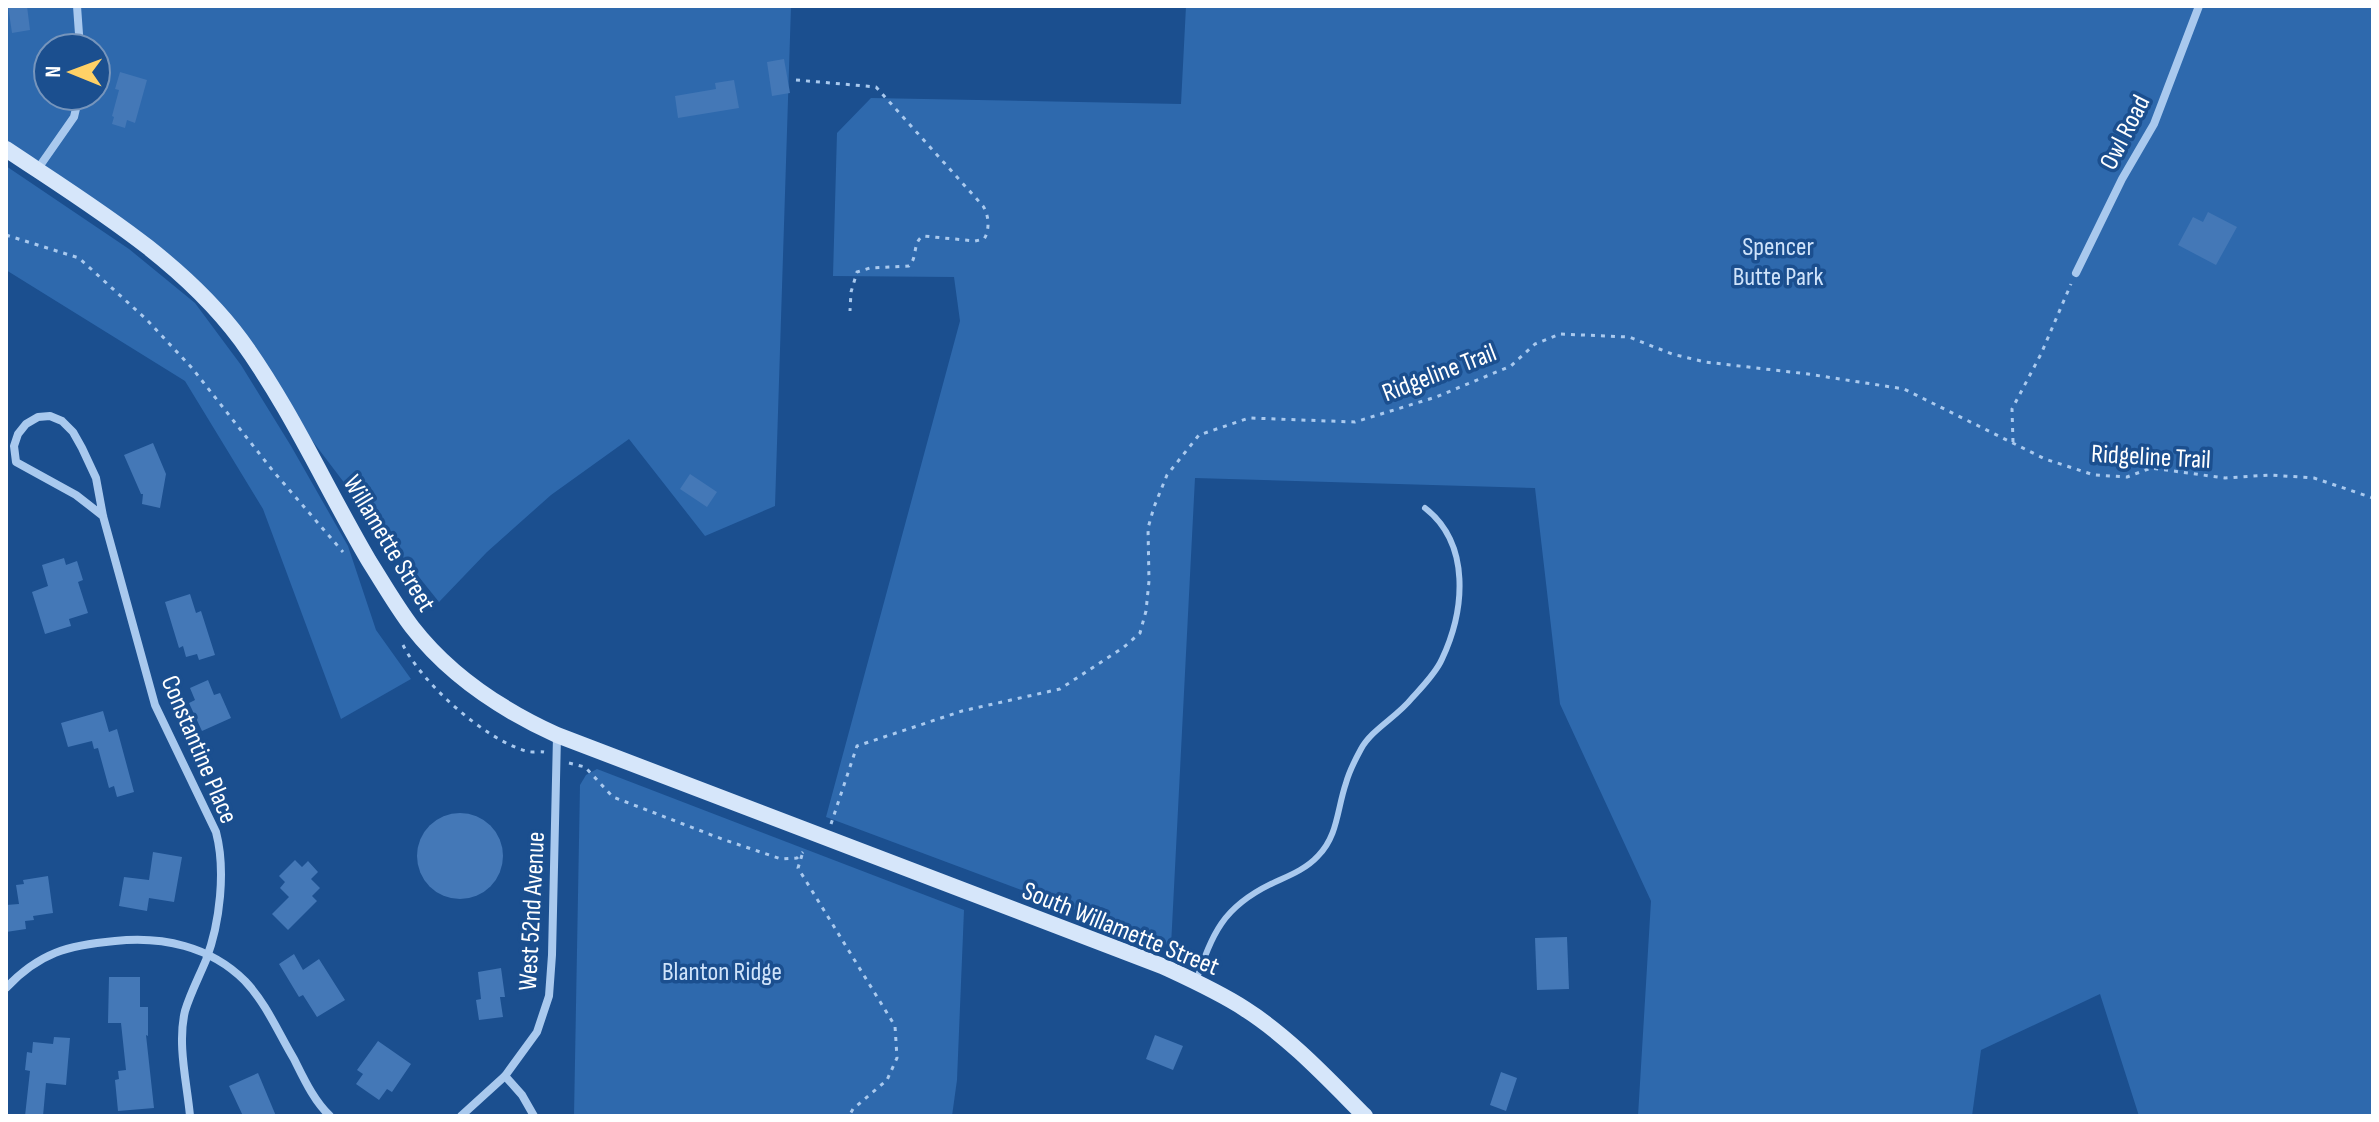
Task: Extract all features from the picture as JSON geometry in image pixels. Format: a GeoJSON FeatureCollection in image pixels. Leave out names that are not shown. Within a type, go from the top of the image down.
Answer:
{"type":"FeatureCollection","features":[{"type":"Feature","properties":{"kind":"main road","name":"Willamette Street"},"geometry":{"type":"LineString","coordinates":[[6,149],[139,241],[208,304],[239,339],[270,385],[360,544],[412,627],[449,666],[500,706],[557,735],[826,839]]}},
{"type":"Feature","properties":{"kind":"main road","name":"South Willamette Street"},"geometry":{"type":"LineString","coordinates":[[826,839],[1196,981],[1246,1009],[1300,1053],[1365,1116]]}},
{"type":"Feature","properties":{"kind":"street"},"geometry":{"type":"LineString","coordinates":[[77,6],[79,32]]}},
{"type":"Feature","properties":{"kind":"street","name":"Owl Road"},"geometry":{"type":"LineString","coordinates":[[2076,273],[2115,193],[2154,124],[2199,6]]}},
{"type":"Feature","properties":{"kind":"street"},"geometry":{"type":"LineString","coordinates":[[37,170],[75,112]]}},
{"type":"Feature","properties":{"kind":"street","name":"Constantine Place"},"geometry":{"type":"LineString","coordinates":[[103,516],[76,495],[16,462],[14,446],[26,424],[38,417],[50,416],[62,421],[73,432],[96,478],[103,516],[155,705],[216,832],[222,854],[220,892],[208,955],[185,1012],[184,1048],[190,1116]]}},
{"type":"Feature","properties":{"kind":"street","name":"West 52nd Avenue"},"geometry":{"type":"LineString","coordinates":[[461,1116],[505,1076],[537,1032],[549,996],[557,735]]}},
{"type":"Feature","properties":{"kind":"street"},"geometry":{"type":"LineString","coordinates":[[6,988],[39,959],[72,947],[141,938],[162,939],[208,955],[235,972],[257,996],[316,1099],[330,1116]]}},
{"type":"Feature","properties":{"kind":"street"},"geometry":{"type":"LineString","coordinates":[[505,1076],[522,1095],[534,1116]]}},
{"type":"Feature","properties":{"kind":"lane"},"geometry":{"type":"LineString","coordinates":[[1196,981],[1209,944],[1240,901],[1303,869],[1319,856],[1333,833],[1345,783],[1361,748],[1372,734],[1388,724],[1411,701],[1442,661],[1460,603],[1459,571],[1451,538],[1441,520],[1425,508]]}},
{"type":"Feature","properties":{"kind":"path"},"geometry":{"type":"LineString","coordinates":[[796,80],[876,87],[983,206],[987,215],[987,235],[984,239],[975,241],[923,236],[918,241],[913,263],[909,266],[870,268],[857,272],[850,311]]}},
{"type":"Feature","properties":{"kind":"path"},"geometry":{"type":"LineString","coordinates":[[2013,442],[2012,409],[2041,354],[2076,273]]}},
{"type":"Feature","properties":{"kind":"path","name":"Ridgeline Trail"},"geometry":{"type":"LineString","coordinates":[[826,839],[857,746],[962,711],[1060,689],[1106,661],[1140,633],[1149,581],[1148,528],[1167,475],[1199,435],[1249,418],[1355,422],[1436,397],[1511,366],[1535,344],[1560,334],[1629,337],[1672,354],[1705,362],[1904,389],[2045,459],[2094,475],[2127,477],[2151,468],[2225,478],[2270,475],[2314,478],[2373,498]]}},
{"type":"Feature","properties":{"kind":"path"},"geometry":{"type":"LineString","coordinates":[[809,833],[798,868],[895,1026],[898,1044],[897,1058],[887,1080],[849,1116]]}},
{"type":"Feature","properties":{"kind":"green space"},"geometry":{"type":"Polygon","coordinates":[[[6,6],[791,6],[775,506],[705,536],[629,439],[551,495],[487,552],[439,602],[270,385],[176,272],[6,149],[6,6]]]}},
{"type":"Feature","properties":{"kind":"green space","name":"Spencer Butte Park"},"geometry":{"type":"Polygon","coordinates":[[[1186,6],[2373,6],[2373,1116],[2139,1116],[2100,994],[1981,1050],[1972,1116],[1638,1116],[1651,901],[1560,704],[1535,488],[1195,478],[1171,946],[826,817],[960,321],[954,277],[833,276],[837,133],[871,98],[1181,104],[1186,6]]]}},
{"type":"Feature","properties":{"kind":"green space"},"geometry":{"type":"Polygon","coordinates":[[[6,166],[129,249],[195,303],[241,365],[291,446],[348,546],[376,630],[411,679],[341,719],[263,509],[185,381],[6,270],[6,166]]]}},
{"type":"Feature","properties":{"kind":"green space","name":"Blanton Ridge"},"geometry":{"type":"Polygon","coordinates":[[[597,769],[964,910],[957,1080],[952,1116],[574,1116],[580,785],[586,775],[597,769]]]}},
{"type":"Feature","properties":{"kind":"building"},"geometry":{"type":"Polygon","coordinates":[[[8,6],[27,6],[30,30],[12,33],[8,6]]]}},
{"type":"Feature","properties":{"kind":"building"},"geometry":{"type":"Polygon","coordinates":[[[784,59],[790,93],[772,96],[767,62],[784,59]]]}},
{"type":"Feature","properties":{"kind":"building"},"geometry":{"type":"Polygon","coordinates":[[[120,72],[147,80],[135,123],[127,120],[125,128],[112,124],[120,72]]]}},
{"type":"Feature","properties":{"kind":"building"},"geometry":{"type":"Polygon","coordinates":[[[734,80],[739,108],[678,118],[675,96],[716,89],[715,83],[734,80]]]}},
{"type":"Feature","properties":{"kind":"building"},"geometry":{"type":"Polygon","coordinates":[[[2208,212],[2237,227],[2216,265],[2178,245],[2193,217],[2203,222],[2208,212]]]}},
{"type":"Feature","properties":{"kind":"building"},"geometry":{"type":"Polygon","coordinates":[[[153,443],[166,474],[160,508],[142,504],[143,494],[124,455],[153,443]]]}},
{"type":"Feature","properties":{"kind":"building"},"geometry":{"type":"Polygon","coordinates":[[[690,474],[717,492],[707,507],[680,489],[690,474]]]}},
{"type":"Feature","properties":{"kind":"building"},"geometry":{"type":"Polygon","coordinates":[[[64,558],[66,565],[77,561],[83,580],[78,582],[88,613],[69,619],[71,626],[45,634],[32,592],[48,586],[42,565],[64,558]]]}},
{"type":"Feature","properties":{"kind":"building"},"geometry":{"type":"Polygon","coordinates":[[[190,594],[196,613],[201,611],[215,655],[199,660],[197,654],[186,657],[183,646],[179,648],[165,602],[190,594]]]}},
{"type":"Feature","properties":{"kind":"building"},"geometry":{"type":"Polygon","coordinates":[[[208,680],[214,695],[220,693],[231,718],[202,731],[189,703],[195,700],[190,688],[208,680]]]}},
{"type":"Feature","properties":{"kind":"building"},"geometry":{"type":"Polygon","coordinates":[[[103,711],[109,732],[117,729],[134,792],[117,797],[114,786],[109,788],[98,748],[94,749],[92,741],[68,747],[61,723],[103,711]]]}},
{"type":"Feature","properties":{"kind":"building"},"geometry":{"type":"Polygon","coordinates":[[[452,813],[468,813],[491,825],[500,839],[503,856],[500,873],[491,887],[468,899],[452,899],[436,892],[424,880],[417,864],[417,848],[424,832],[436,820],[452,813]]]}},
{"type":"Feature","properties":{"kind":"building"},"geometry":{"type":"Polygon","coordinates":[[[153,852],[182,857],[174,902],[149,898],[147,911],[119,906],[124,877],[149,880],[153,852]]]}},
{"type":"Feature","properties":{"kind":"building"},"geometry":{"type":"Polygon","coordinates":[[[295,860],[302,867],[308,861],[318,872],[311,879],[320,888],[312,896],[317,901],[288,930],[272,914],[289,897],[280,888],[285,882],[279,876],[295,860]]]}},
{"type":"Feature","properties":{"kind":"building"},"geometry":{"type":"Polygon","coordinates":[[[48,876],[53,913],[33,916],[34,920],[25,921],[26,929],[6,932],[6,905],[19,904],[16,885],[24,884],[23,880],[48,876]]]}},
{"type":"Feature","properties":{"kind":"building"},"geometry":{"type":"Polygon","coordinates":[[[1567,937],[1569,989],[1537,990],[1535,938],[1567,937]]]}},
{"type":"Feature","properties":{"kind":"building"},"geometry":{"type":"Polygon","coordinates":[[[294,954],[303,970],[319,959],[345,1000],[317,1017],[303,995],[299,997],[279,964],[294,954]]]}},
{"type":"Feature","properties":{"kind":"building"},"geometry":{"type":"Polygon","coordinates":[[[501,968],[505,997],[500,997],[503,1017],[479,1020],[476,1000],[481,999],[478,972],[501,968]]]}},
{"type":"Feature","properties":{"kind":"building"},"geometry":{"type":"Polygon","coordinates":[[[109,977],[140,977],[140,1007],[148,1007],[146,1035],[154,1108],[118,1111],[115,1080],[119,1079],[118,1071],[126,1070],[121,1023],[108,1023],[109,977]]]}},
{"type":"Feature","properties":{"kind":"building"},"geometry":{"type":"Polygon","coordinates":[[[1155,1035],[1183,1046],[1173,1070],[1146,1059],[1155,1035]]]}},
{"type":"Feature","properties":{"kind":"building"},"geometry":{"type":"Polygon","coordinates":[[[54,1037],[70,1038],[66,1085],[46,1083],[43,1116],[25,1116],[30,1071],[25,1070],[27,1052],[32,1053],[33,1042],[53,1044],[54,1037]]]}},
{"type":"Feature","properties":{"kind":"building"},"geometry":{"type":"Polygon","coordinates":[[[378,1041],[411,1064],[392,1092],[387,1089],[379,1100],[356,1084],[363,1074],[357,1070],[378,1041]]]}},
{"type":"Feature","properties":{"kind":"building"},"geometry":{"type":"Polygon","coordinates":[[[1501,1072],[1517,1078],[1506,1111],[1490,1105],[1501,1072]]]}},
{"type":"Feature","properties":{"kind":"building"},"geometry":{"type":"Polygon","coordinates":[[[258,1073],[276,1116],[243,1116],[229,1086],[258,1073]]]}}]}
